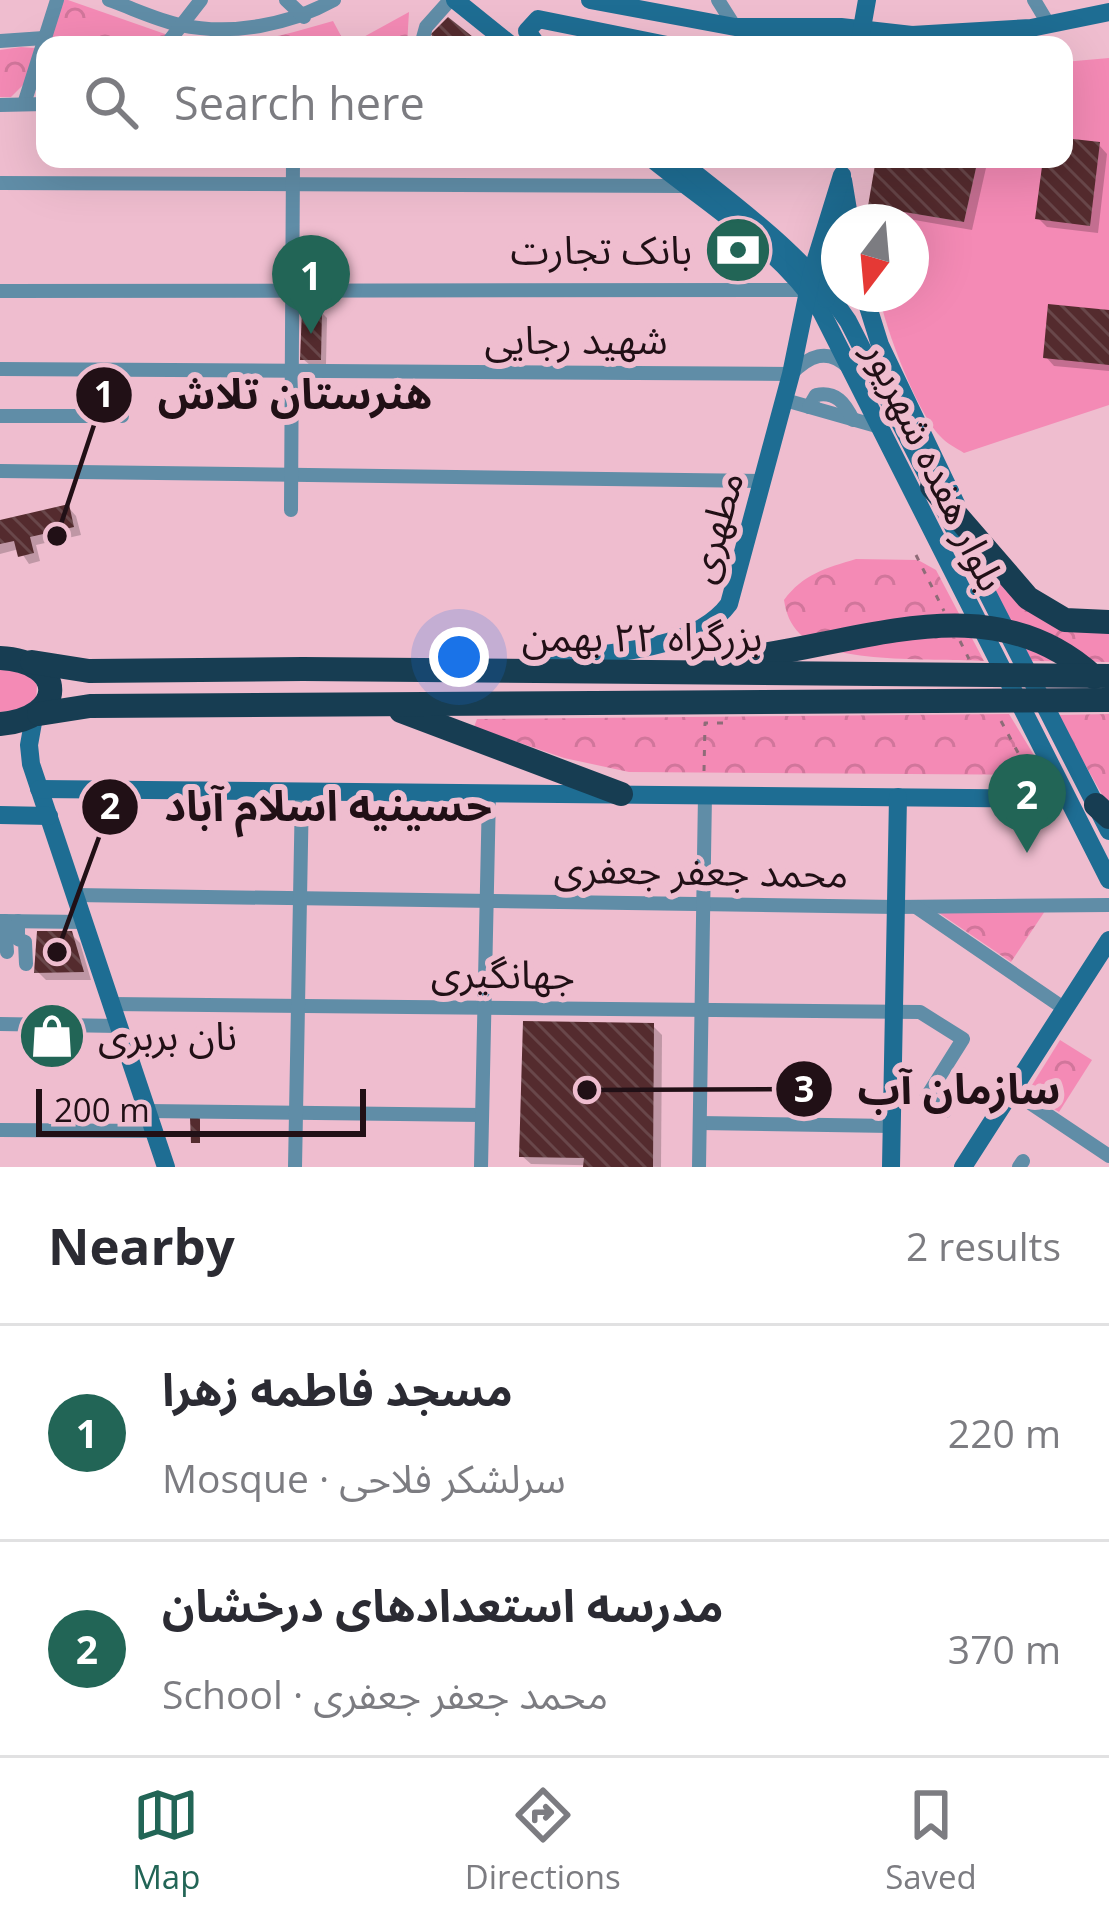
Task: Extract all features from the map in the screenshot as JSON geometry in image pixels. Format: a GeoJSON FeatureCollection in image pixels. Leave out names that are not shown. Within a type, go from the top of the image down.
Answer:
{"type":"FeatureCollection","features":[{"type":"Feature","properties":{"kind":"highway"},"geometry":{"type":"LineString","coordinates":[[932,487],[1005,575],[1047,612],[1083,623],[1109,622]]}},
{"type":"Feature","properties":{"kind":"highway"},"geometry":{"type":"LineString","coordinates":[[408,671],[765,656],[922,624],[957,622],[1009,629],[1039,640],[1063,651],[1109,690]]}},
{"type":"Feature","properties":{"kind":"highway","name":"بزرگراه ۲۲ بهمن"},"geometry":{"type":"LineString","coordinates":[[0,658],[89,671],[1109,676]]}},
{"type":"Feature","properties":{"kind":"highway"},"geometry":{"type":"LineString","coordinates":[[32,662],[50,686],[48,702],[36,716]]}},
{"type":"Feature","properties":{"kind":"highway","name":"بزرگراه ۲۲ بهمن"},"geometry":{"type":"LineString","coordinates":[[0,725],[90,706],[1109,700]]}},
{"type":"Feature","properties":{"kind":"highway"},"geometry":{"type":"LineString","coordinates":[[388,705],[621,794]]}},
{"type":"Feature","properties":{"kind":"main road"},"geometry":{"type":"LineString","coordinates":[[453,0],[515,36]]}},
{"type":"Feature","properties":{"kind":"main road"},"geometry":{"type":"LineString","coordinates":[[591,0],[735,27],[861,19],[912,35],[1049,25],[1109,12]]}},
{"type":"Feature","properties":{"kind":"main road"},"geometry":{"type":"LineString","coordinates":[[526,36],[529,25],[538,19],[622,36]]}},
{"type":"Feature","properties":{"kind":"main road","name":"بلوار هفده شهریور"},"geometry":{"type":"LineString","coordinates":[[663,168],[780,262],[821,288]]}},
{"type":"Feature","properties":{"kind":"main road","name":"بلوار هفده شهریور"},"geometry":{"type":"LineString","coordinates":[[687,168],[809,281],[821,311]]}},
{"type":"Feature","properties":{"kind":"main road"},"geometry":{"type":"LineString","coordinates":[[791,374],[809,281],[843,168]]}},
{"type":"Feature","properties":{"kind":"main road"},"geometry":{"type":"LineString","coordinates":[[843,168],[848,204]]}},
{"type":"Feature","properties":{"kind":"main road"},"geometry":{"type":"LineString","coordinates":[[839,204],[843,168]]}},
{"type":"Feature","properties":{"kind":"main road"},"geometry":{"type":"LineString","coordinates":[[791,374],[821,311]]}},
{"type":"Feature","properties":{"kind":"main road","name":"بلوار هفده شهریور"},"geometry":{"type":"LineString","coordinates":[[822,312],[1109,880]]}},
{"type":"Feature","properties":{"kind":"main road","name":"بلوار هفده شهریور"},"geometry":{"type":"LineString","coordinates":[[842,312],[1109,831]]}},
{"type":"Feature","properties":{"kind":"main road"},"geometry":{"type":"LineString","coordinates":[[870,312],[911,417],[975,540]]}},
{"type":"Feature","properties":{"kind":"main road","name":"مطهری"},"geometry":{"type":"LineString","coordinates":[[503,668],[673,641],[710,625],[734,591],[791,374]]}},
{"type":"Feature","properties":{"kind":"main road"},"geometry":{"type":"LineString","coordinates":[[36,716],[29,745],[31,764],[166,1167]]}},
{"type":"Feature","properties":{"kind":"main road"},"geometry":{"type":"LineString","coordinates":[[0,725],[31,764]]}},
{"type":"Feature","properties":{"kind":"main road"},"geometry":{"type":"LineString","coordinates":[[40,789],[1067,799]]}},
{"type":"Feature","properties":{"kind":"main road"},"geometry":{"type":"LineString","coordinates":[[891,1167],[894,1012],[906,907],[898,797]]}},
{"type":"Feature","properties":{"kind":"main road"},"geometry":{"type":"LineString","coordinates":[[0,815],[49,816]]}},
{"type":"Feature","properties":{"kind":"main road"},"geometry":{"type":"LineString","coordinates":[[963,1167],[1109,940]]}},
{"type":"Feature","properties":{"kind":"street"},"geometry":{"type":"LineString","coordinates":[[45,36],[57,0]]}},
{"type":"Feature","properties":{"kind":"street"},"geometry":{"type":"LineString","coordinates":[[110,0],[182,26],[251,28],[304,17],[334,0]]}},
{"type":"Feature","properties":{"kind":"street"},"geometry":{"type":"LineString","coordinates":[[174,36],[201,0]]}},
{"type":"Feature","properties":{"kind":"street"},"geometry":{"type":"LineString","coordinates":[[286,0],[304,17]]}},
{"type":"Feature","properties":{"kind":"street"},"geometry":{"type":"LineString","coordinates":[[424,36],[453,0]]}},
{"type":"Feature","properties":{"kind":"street"},"geometry":{"type":"LineString","coordinates":[[718,0],[735,27]]}},
{"type":"Feature","properties":{"kind":"street"},"geometry":{"type":"LineString","coordinates":[[1034,0],[1049,25]]}},
{"type":"Feature","properties":{"kind":"street"},"geometry":{"type":"LineString","coordinates":[[0,41],[36,39]]}},
{"type":"Feature","properties":{"kind":"street"},"geometry":{"type":"LineString","coordinates":[[24,104],[36,64]]}},
{"type":"Feature","properties":{"kind":"street"},"geometry":{"type":"LineString","coordinates":[[0,105],[36,104]]}},
{"type":"Feature","properties":{"kind":"street"},"geometry":{"type":"LineString","coordinates":[[291,510],[293,168]]}},
{"type":"Feature","properties":{"kind":"street"},"geometry":{"type":"LineString","coordinates":[[0,183],[685,186]]}},
{"type":"Feature","properties":{"kind":"street"},"geometry":{"type":"LineString","coordinates":[[0,291],[292,291],[809,281]]}},
{"type":"Feature","properties":{"kind":"street","name":"شهید رجایی"},"geometry":{"type":"LineString","coordinates":[[0,369],[791,374],[820,355],[838,358],[854,375]]}},
{"type":"Feature","properties":{"kind":"street"},"geometry":{"type":"LineString","coordinates":[[0,416],[122,416],[121,370]]}},
{"type":"Feature","properties":{"kind":"street"},"geometry":{"type":"LineString","coordinates":[[785,400],[880,427]]}},
{"type":"Feature","properties":{"kind":"street"},"geometry":{"type":"LineString","coordinates":[[0,471],[763,482]]}},
{"type":"Feature","properties":{"kind":"street"},"geometry":{"type":"LineString","coordinates":[[295,1167],[302,791]]}},
{"type":"Feature","properties":{"kind":"street"},"geometry":{"type":"LineString","coordinates":[[481,1167],[489,793]]}},
{"type":"Feature","properties":{"kind":"street"},"geometry":{"type":"LineString","coordinates":[[699,1167],[705,795]]}},
{"type":"Feature","properties":{"kind":"street","name":"محمد جعفر جعفری"},"geometry":{"type":"LineString","coordinates":[[75,895],[906,907],[1109,905]]}},
{"type":"Feature","properties":{"kind":"street"},"geometry":{"type":"LineString","coordinates":[[906,907],[1064,1009]]}},
{"type":"Feature","properties":{"kind":"street"},"geometry":{"type":"LineString","coordinates":[[8,921],[84,922]]}},
{"type":"Feature","properties":{"kind":"street"},"geometry":{"type":"LineString","coordinates":[[7,952],[8,921]]}},
{"type":"Feature","properties":{"kind":"street"},"geometry":{"type":"LineString","coordinates":[[8,921],[18,940],[25,942],[26,964]]}},
{"type":"Feature","properties":{"kind":"street","name":"جهانگیری"},"geometry":{"type":"LineString","coordinates":[[111,1004],[920,1012],[964,1039],[926,1098],[945,1111]]}},
{"type":"Feature","properties":{"kind":"street"},"geometry":{"type":"LineString","coordinates":[[0,1024],[119,1026]]}},
{"type":"Feature","properties":{"kind":"street"},"geometry":{"type":"LineString","coordinates":[[1012,1091],[1109,1156]]}},
{"type":"Feature","properties":{"kind":"street"},"geometry":{"type":"LineString","coordinates":[[147,1111],[482,1114]]}},
{"type":"Feature","properties":{"kind":"street"},"geometry":{"type":"LineString","coordinates":[[700,1123],[892,1126]]}},
{"type":"Feature","properties":{"kind":"street"},"geometry":{"type":"LineString","coordinates":[[0,1130],[154,1131]]}},
{"type":"Feature","properties":{"kind":"path"},"geometry":{"type":"LineString","coordinates":[[916,555],[961,644]]}},
{"type":"Feature","properties":{"kind":"path"},"geometry":{"type":"LineString","coordinates":[[704,772],[705,723],[723,723]]}},
{"type":"Feature","properties":{"kind":"path"},"geometry":{"type":"LineString","coordinates":[[1005,729],[1042,799]]}},
{"type":"Feature","properties":{"kind":"green space"},"geometry":{"type":"Polygon","coordinates":[[[62,0],[168,35],[167,36],[50,36],[62,0]]]}},
{"type":"Feature","properties":{"kind":"green space"},"geometry":{"type":"Polygon","coordinates":[[[409,12],[408,36],[365,36],[409,12]]]}},
{"type":"Feature","properties":{"kind":"green space"},"geometry":{"type":"Polygon","coordinates":[[[333,21],[341,36],[275,36],[333,21]]]}},
{"type":"Feature","properties":{"kind":"green space"},"geometry":{"type":"Polygon","coordinates":[[[36,48],[36,72],[11,97],[0,97],[0,50],[36,48]]]}},
{"type":"Feature","properties":{"kind":"green space"},"geometry":{"type":"Polygon","coordinates":[[[1109,58],[1109,405],[964,453],[931,424],[903,369],[883,312],[929,312],[929,216],[964,222],[976,168],[1073,168],[1073,61],[1109,58]]]}},
{"type":"Feature","properties":{"kind":"green space"},"geometry":{"type":"Polygon","coordinates":[[[976,550],[1006,591],[1109,626],[1109,662],[1032,661],[970,551],[976,550]]]}},
{"type":"Feature","properties":{"kind":"green space"},"geometry":{"type":"Polygon","coordinates":[[[856,559],[918,560],[936,570],[984,661],[860,655],[815,644],[800,634],[784,600],[807,578],[856,559]]]}},
{"type":"Feature","properties":{"kind":"green space"},"geometry":{"type":"Polygon","coordinates":[[[0,669],[28,674],[37,685],[36,700],[22,709],[0,712],[0,669]]]}},
{"type":"Feature","properties":{"kind":"green space"},"geometry":{"type":"Polygon","coordinates":[[[1009,714],[1046,775],[629,772],[564,758],[474,727],[477,719],[1009,714]]]}},
{"type":"Feature","properties":{"kind":"green space"},"geometry":{"type":"Polygon","coordinates":[[[1109,714],[1109,807],[1057,715],[1109,714]]]}},
{"type":"Feature","properties":{"kind":"green space"},"geometry":{"type":"Polygon","coordinates":[[[1045,911],[1011,962],[939,913],[1045,911]]]}},
{"type":"Feature","properties":{"kind":"green space"},"geometry":{"type":"Polygon","coordinates":[[[1060,1040],[1092,1060],[1059,1112],[1027,1093],[1060,1040]]]}},
{"type":"Feature","properties":{"kind":"building"},"geometry":{"type":"Polygon","coordinates":[[[448,17],[472,36],[432,36],[448,17]]]}},
{"type":"Feature","properties":{"kind":"building"},"geometry":{"type":"Polygon","coordinates":[[[1073,139],[1100,142],[1090,226],[1035,219],[1042,168],[1073,168],[1073,139]]]}},
{"type":"Feature","properties":{"kind":"building"},"geometry":{"type":"Polygon","coordinates":[[[874,168],[976,168],[964,222],[929,216],[929,204],[868,204],[874,168]]]}},
{"type":"Feature","properties":{"kind":"building"},"geometry":{"type":"Polygon","coordinates":[[[1048,304],[1109,310],[1109,365],[1043,358],[1048,304]]]}},
{"type":"Feature","properties":{"kind":"building"},"geometry":{"type":"Polygon","coordinates":[[[302,309],[322,309],[321,360],[300,360],[302,309]]]}},
{"type":"Feature","properties":{"kind":"building"},"geometry":{"type":"Polygon","coordinates":[[[69,504],[74,527],[30,537],[34,553],[18,557],[14,541],[0,544],[0,520],[69,504]]]}},
{"type":"Feature","properties":{"kind":"building"},"geometry":{"type":"Polygon","coordinates":[[[37,931],[72,931],[84,972],[34,973],[37,931]]]}},
{"type":"Feature","properties":{"kind":"building"},"geometry":{"type":"Polygon","coordinates":[[[523,1021],[654,1023],[653,1167],[583,1167],[584,1158],[519,1157],[523,1021]]]}},
{"type":"Feature","properties":{"kind":"building"},"geometry":{"type":"Polygon","coordinates":[[[190,1118],[200,1118],[200,1143],[191,1143],[190,1118]]]}},
{"type":"Feature","properties":{"kind":"place","name":"بانک تجارت"},"geometry":{"type":"Point","coordinates":[738,250]}},
{"type":"Feature","properties":{"kind":"place","name":"مسجد فاطمه زهرا"},"geometry":{"type":"Point","coordinates":[311,334]}},
{"type":"Feature","properties":{"kind":"place","name":"هنرستان تلاش"},"geometry":{"type":"Point","coordinates":[57,536]}},
{"type":"Feature","properties":{"kind":"place","name":"مدرسه استعدادهای درخشان"},"geometry":{"type":"Point","coordinates":[1027,853]}},
{"type":"Feature","properties":{"kind":"place","name":"حسینیه اسلام آباد"},"geometry":{"type":"Point","coordinates":[57,952]}},
{"type":"Feature","properties":{"kind":"place","name":"نان بربری"},"geometry":{"type":"Point","coordinates":[52,1036]}},
{"type":"Feature","properties":{"kind":"place","name":"سازمان آب"},"geometry":{"type":"Point","coordinates":[587,1090]}}]}
